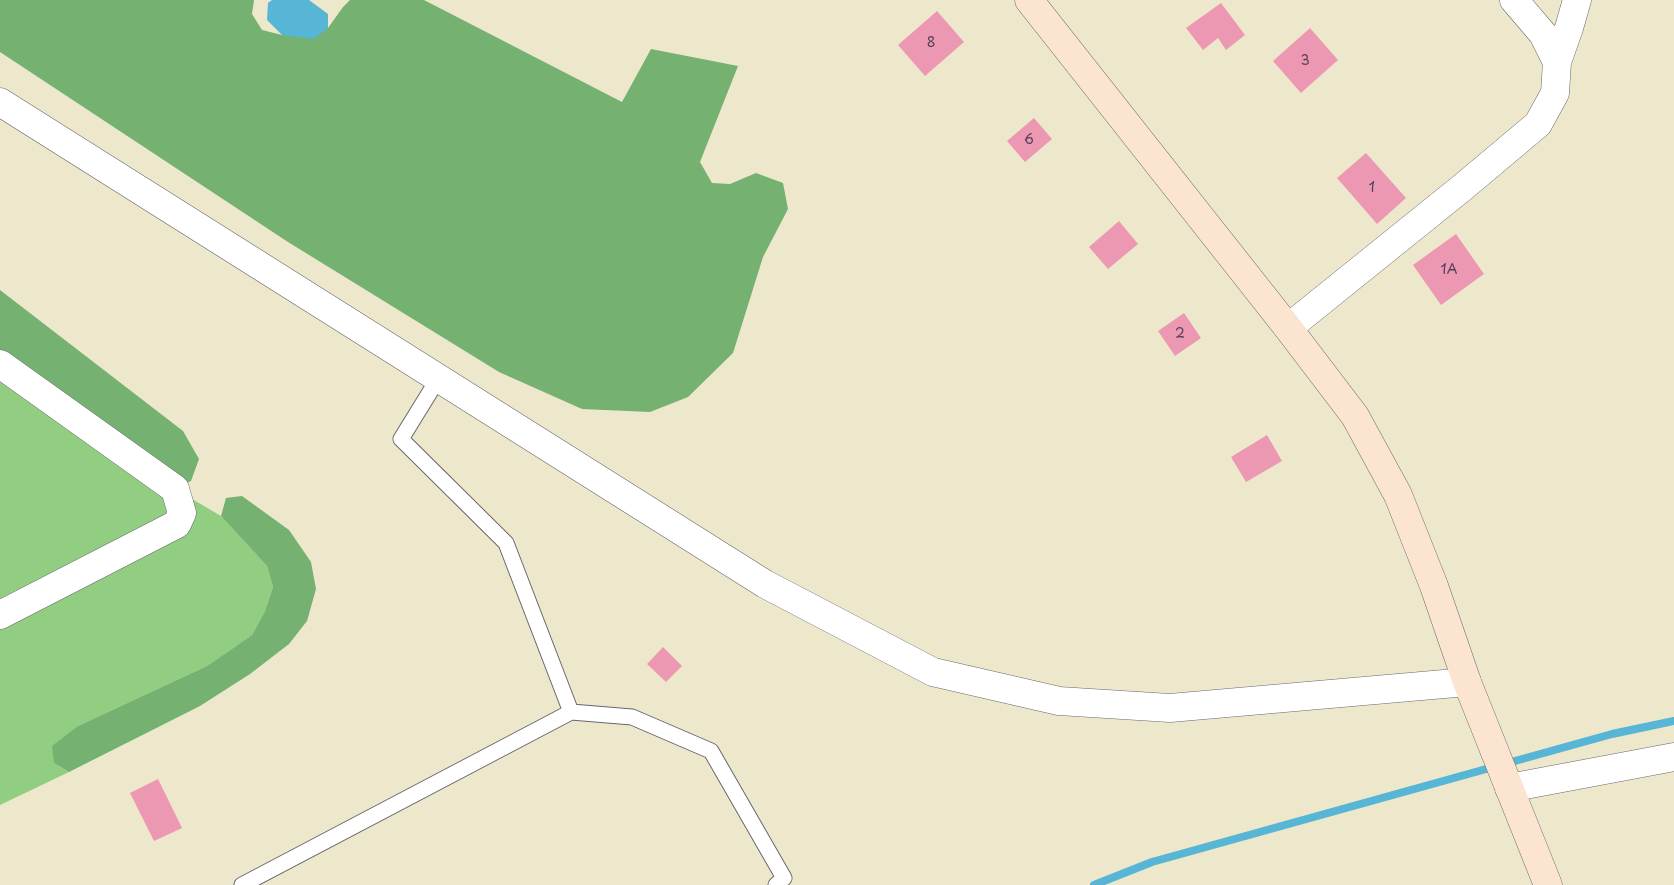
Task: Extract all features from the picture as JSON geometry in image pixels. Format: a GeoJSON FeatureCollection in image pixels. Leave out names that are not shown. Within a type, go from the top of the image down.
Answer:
{"type":"FeatureCollection","features":[{"type":"Feature","properties":{"kind":"main road"},"geometry":{"type":"LineString","coordinates":[[1029,0],[1288,328],[1355,416],[1398,495],[1434,586],[1466,682],[1548,885]]}},
{"type":"Feature","properties":{"kind":"street"},"geometry":{"type":"LineString","coordinates":[[1514,0],[1543,34],[1557,62]]}},
{"type":"Feature","properties":{"kind":"street"},"geometry":{"type":"LineString","coordinates":[[1288,328],[1538,124],[1554,93],[1557,62],[1570,28],[1577,0]]}},
{"type":"Feature","properties":{"kind":"street"},"geometry":{"type":"LineString","coordinates":[[0,102],[764,584],[933,672],[1059,701],[1170,708],[1466,682]]}},
{"type":"Feature","properties":{"kind":"street"},"geometry":{"type":"LineString","coordinates":[[0,364],[174,489],[182,513],[178,524],[0,615]]}},
{"type":"Feature","properties":{"kind":"street"},"geometry":{"type":"LineString","coordinates":[[1509,788],[1674,758]]}},
{"type":"Feature","properties":{"kind":"lane"},"geometry":{"type":"LineString","coordinates":[[438,379],[401,439],[506,543],[571,712]]}},
{"type":"Feature","properties":{"kind":"lane"},"geometry":{"type":"LineString","coordinates":[[242,885],[571,712],[632,717],[711,751],[784,878],[776,885]]}},
{"type":"Feature","properties":{"kind":"green space"},"geometry":{"type":"Polygon","coordinates":[[[0,0],[254,0],[252,14],[262,30],[282,35],[328,28],[350,0],[424,0],[622,102],[651,49],[738,66],[700,162],[712,183],[730,184],[756,173],[783,183],[788,209],[763,257],[733,353],[688,397],[650,412],[582,409],[499,372],[288,242],[0,52],[0,0]]]}},
{"type":"Feature","properties":{"kind":"green space"},"geometry":{"type":"Polygon","coordinates":[[[0,290],[183,431],[199,459],[191,481],[175,489],[0,364],[0,290]]]}},
{"type":"Feature","properties":{"kind":"green space"},"geometry":{"type":"Polygon","coordinates":[[[0,364],[175,489],[221,516],[267,566],[273,587],[265,611],[252,635],[207,666],[78,726],[54,763],[69,772],[0,805],[0,364]]]}},
{"type":"Feature","properties":{"kind":"green space"},"geometry":{"type":"Polygon","coordinates":[[[242,496],[289,530],[311,562],[316,589],[307,621],[289,644],[250,674],[200,706],[69,772],[54,763],[52,746],[78,726],[207,666],[252,635],[265,611],[273,587],[267,566],[221,516],[226,498],[242,496]]]}},
{"type":"Feature","properties":{"kind":"water"},"geometry":{"type":"Polygon","coordinates":[[[272,0],[309,0],[328,14],[328,28],[314,39],[282,35],[267,20],[268,3],[272,0]]]}},
{"type":"Feature","properties":{"kind":"building"},"geometry":{"type":"Polygon","coordinates":[[[1221,3],[1245,35],[1226,50],[1218,38],[1203,50],[1186,28],[1221,3]]]}},
{"type":"Feature","properties":{"kind":"building"},"geometry":{"type":"Polygon","coordinates":[[[937,11],[964,42],[925,76],[898,45],[937,11]]]}},
{"type":"Feature","properties":{"kind":"building"},"geometry":{"type":"Polygon","coordinates":[[[1310,28],[1338,60],[1301,93],[1273,61],[1310,28]]]}},
{"type":"Feature","properties":{"kind":"building"},"geometry":{"type":"Polygon","coordinates":[[[1034,118],[1052,139],[1025,162],[1007,141],[1034,118]]]}},
{"type":"Feature","properties":{"kind":"building"},"geometry":{"type":"Polygon","coordinates":[[[1366,153],[1406,198],[1377,224],[1337,178],[1366,153]]]}},
{"type":"Feature","properties":{"kind":"building"},"geometry":{"type":"Polygon","coordinates":[[[1119,221],[1138,244],[1108,269],[1089,247],[1119,221]]]}},
{"type":"Feature","properties":{"kind":"building"},"geometry":{"type":"Polygon","coordinates":[[[1456,234],[1484,274],[1441,305],[1413,265],[1456,234]]]}},
{"type":"Feature","properties":{"kind":"building"},"geometry":{"type":"Polygon","coordinates":[[[1184,313],[1201,338],[1175,356],[1158,331],[1184,313]]]}},
{"type":"Feature","properties":{"kind":"building"},"geometry":{"type":"Polygon","coordinates":[[[1267,435],[1282,461],[1246,482],[1231,457],[1267,435]]]}},
{"type":"Feature","properties":{"kind":"building"},"geometry":{"type":"Polygon","coordinates":[[[663,647],[682,666],[666,682],[647,664],[663,647]]]}},
{"type":"Feature","properties":{"kind":"building"},"geometry":{"type":"Polygon","coordinates":[[[158,779],[182,828],[154,841],[130,793],[158,779]]]}},
{"type":"Feature","properties":{"kind":"waterway"},"geometry":{"type":"LineString","coordinates":[[1094,885],[1152,862],[1612,734],[1674,721]]}}]}
